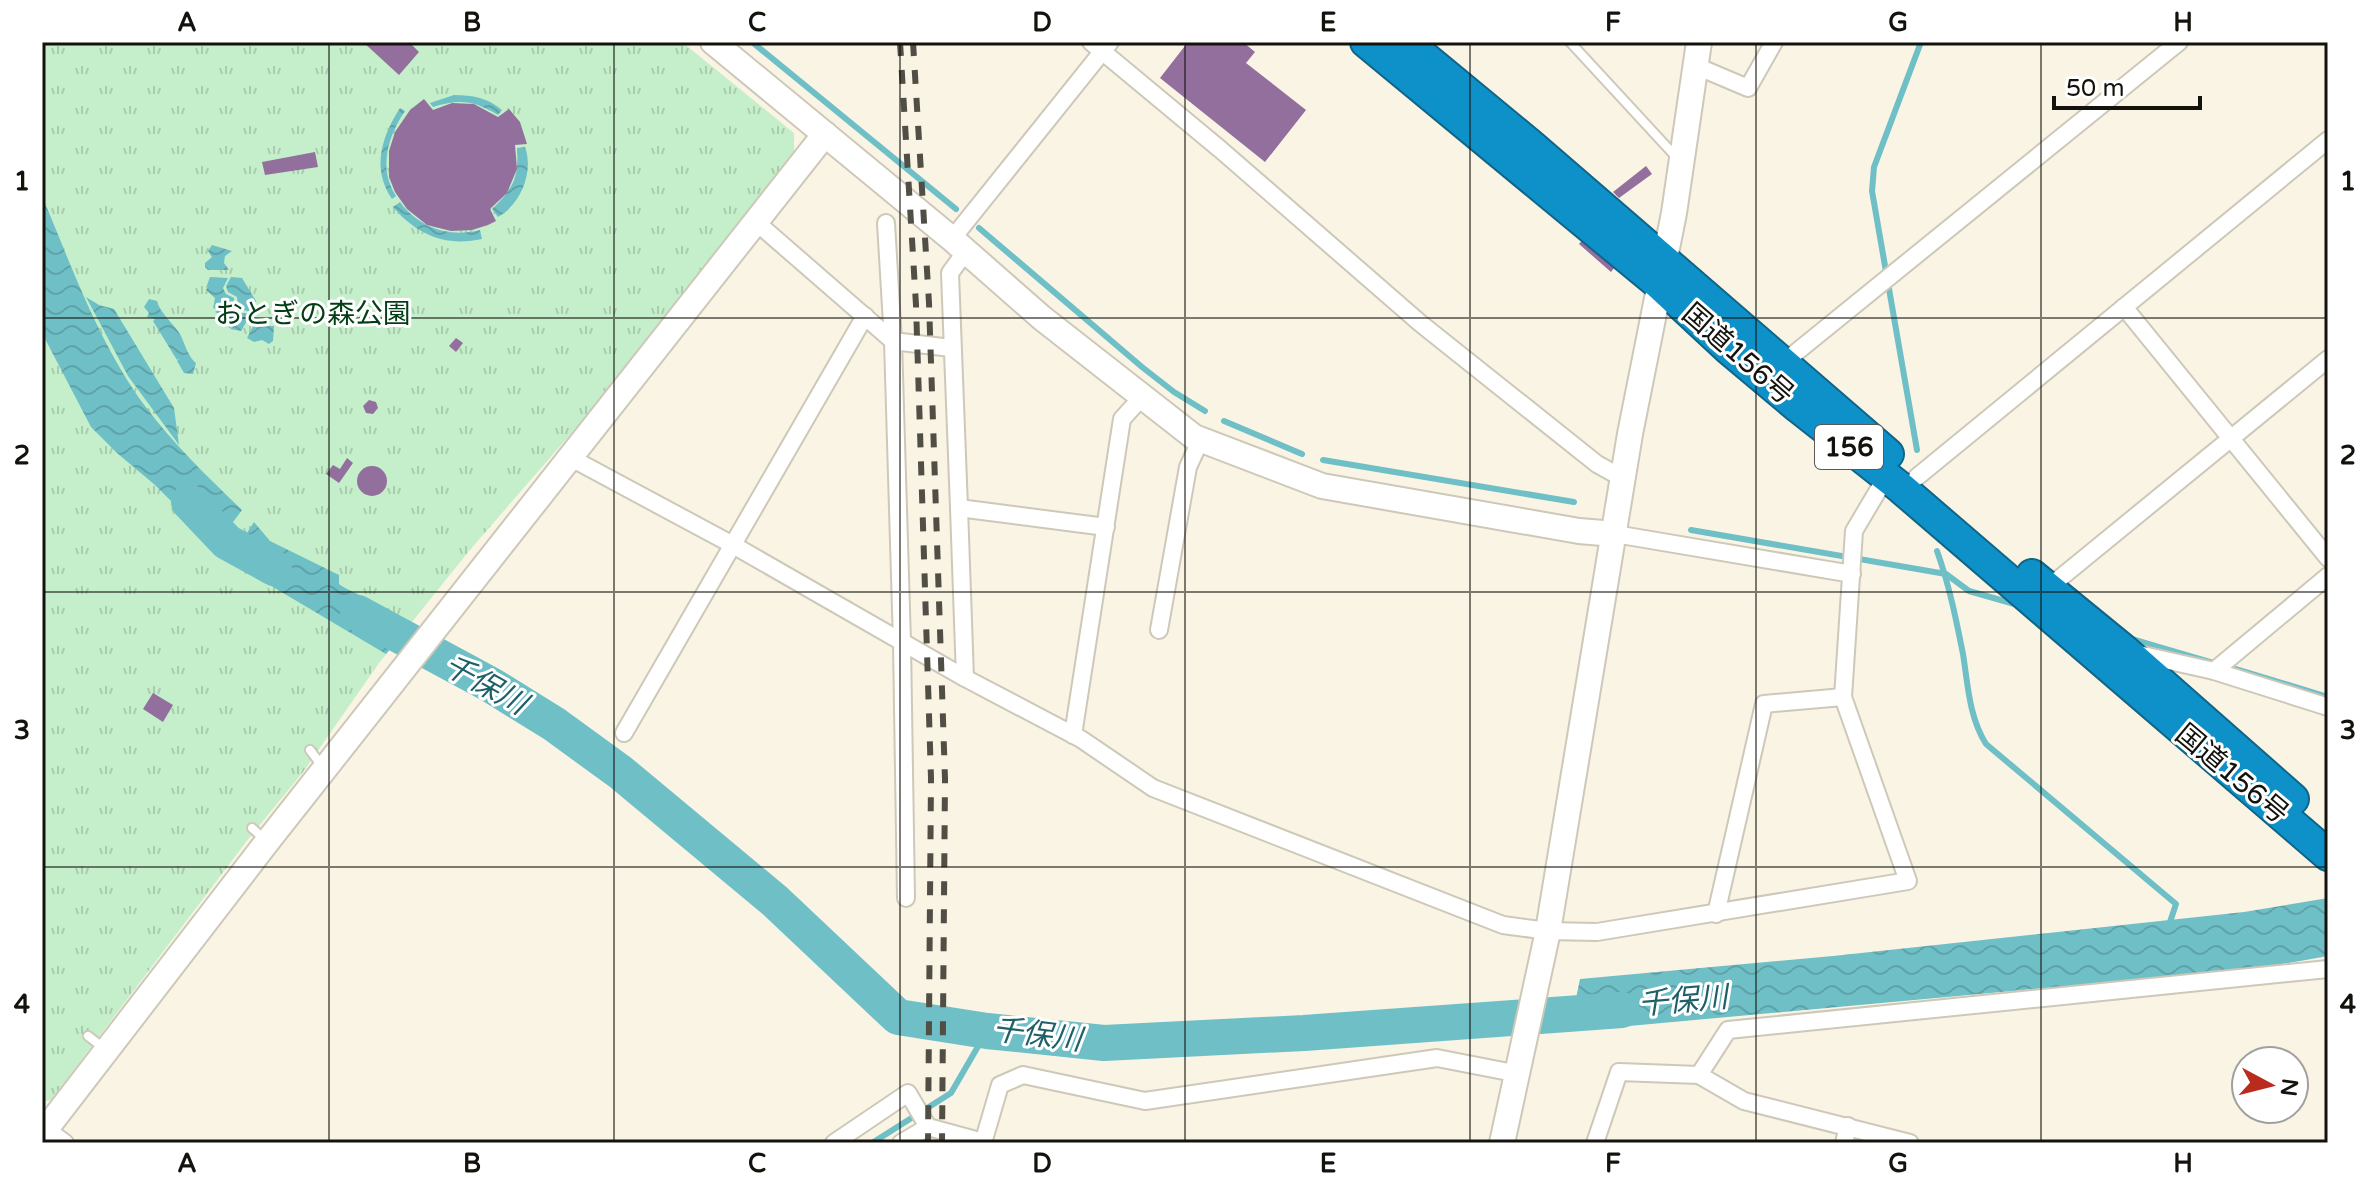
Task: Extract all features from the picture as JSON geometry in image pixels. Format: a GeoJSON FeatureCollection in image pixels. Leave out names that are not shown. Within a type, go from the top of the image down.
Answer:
{"type":"FeatureCollection","features":[{"type":"Feature","properties":{"kind":"highway","name":"国道156号"},"geometry":{"type":"LineString","coordinates":[[1366,42],[1783,363],[2125,651],[2328,829]]}},
{"type":"Feature","properties":{"kind":"highway","name":"国道156号"},"geometry":{"type":"LineString","coordinates":[[1406,42],[1533,147],[1661,272],[1730,350],[1886,477],[2328,855]]}},
{"type":"Feature","properties":{"kind":"street"},"geometry":{"type":"LineString","coordinates":[[713,42],[959,245],[1042,318],[1201,439],[1322,486],[1852,574]]}},
{"type":"Feature","properties":{"kind":"street"},"geometry":{"type":"LineString","coordinates":[[1508,1142],[1522,1050],[1548,931],[1630,434],[1682,164],[1698,54],[1748,88],[1774,42]]}},
{"type":"Feature","properties":{"kind":"street"},"geometry":{"type":"LineString","coordinates":[[1783,363],[2179,42]]}},
{"type":"Feature","properties":{"kind":"street"},"geometry":{"type":"LineString","coordinates":[[965,678],[950,273],[959,245],[1101,45],[1420,323],[1597,464],[1624,479]]}},
{"type":"Feature","properties":{"kind":"street"},"geometry":{"type":"LineString","coordinates":[[51,1133],[97,1043],[260,835],[325,770],[825,134]]}},
{"type":"Feature","properties":{"kind":"street"},"geometry":{"type":"LineString","coordinates":[[1917,477],[2328,140]]}},
{"type":"Feature","properties":{"kind":"street"},"geometry":{"type":"LineString","coordinates":[[756,222],[893,341],[951,348]]}},
{"type":"Feature","properties":{"kind":"street"},"geometry":{"type":"LineString","coordinates":[[886,223],[893,341],[902,643],[906,898]]}},
{"type":"Feature","properties":{"kind":"street"},"geometry":{"type":"LineString","coordinates":[[2124,307],[2328,558]]}},
{"type":"Feature","properties":{"kind":"street"},"geometry":{"type":"LineString","coordinates":[[624,733],[865,316]]}},
{"type":"Feature","properties":{"kind":"street"},"geometry":{"type":"LineString","coordinates":[[2048,588],[2328,359]]}},
{"type":"Feature","properties":{"kind":"street"},"geometry":{"type":"LineString","coordinates":[[1073,735],[1122,419],[1142,397]]}},
{"type":"Feature","properties":{"kind":"street"},"geometry":{"type":"LineString","coordinates":[[1159,630],[1188,467],[1201,439]]}},
{"type":"Feature","properties":{"kind":"street"},"geometry":{"type":"LineString","coordinates":[[571,458],[1073,735],[1153,788],[1503,925],[1548,931],[1597,932],[1908,881],[1843,697],[1854,531],[1886,477]]}},
{"type":"Feature","properties":{"kind":"street"},"geometry":{"type":"LineString","coordinates":[[959,508],[1106,527]]}},
{"type":"Feature","properties":{"kind":"street"},"geometry":{"type":"LineString","coordinates":[[2214,671],[2328,576]]}},
{"type":"Feature","properties":{"kind":"street"},"geometry":{"type":"LineString","coordinates":[[2125,651],[2214,671],[2328,707]]}},
{"type":"Feature","properties":{"kind":"street"},"geometry":{"type":"LineString","coordinates":[[1716,914],[1764,704],[1843,697]]}},
{"type":"Feature","properties":{"kind":"street"},"geometry":{"type":"LineString","coordinates":[[1699,1075],[1728,1030],[2328,969]]}},
{"type":"Feature","properties":{"kind":"street"},"geometry":{"type":"LineString","coordinates":[[834,1143],[908,1093],[928,1127],[983,1142],[1000,1085],[1023,1075],[1145,1101],[1437,1058],[1519,1074]]}},
{"type":"Feature","properties":{"kind":"street"},"geometry":{"type":"LineString","coordinates":[[1595,1143],[1619,1072],[1699,1075],[1744,1101],[1910,1143]]}},
{"type":"Feature","properties":{"kind":"street"},"geometry":{"type":"LineString","coordinates":[[1844,1143],[1848,1126]]}},
{"type":"Feature","properties":{"kind":"street"},"geometry":{"type":"LineString","coordinates":[[901,1143],[928,1127]]}},
{"type":"Feature","properties":{"kind":"lane"},"geometry":{"type":"LineString","coordinates":[[1570,42],[1682,164]]}},
{"type":"Feature","properties":{"kind":"lane"},"geometry":{"type":"LineString","coordinates":[[310,750],[325,770]]}},
{"type":"Feature","properties":{"kind":"green space","name":"おとぎの森公園"},"geometry":{"type":"Polygon","coordinates":[[[42,42],[682,42],[794,133],[794,153],[588,414],[469,551],[379,663],[303,772],[249,838],[51,1100],[42,1102],[42,42]]]}},
{"type":"Feature","properties":{"kind":"water"},"geometry":{"type":"Polygon","coordinates":[[[454,95],[480,98],[502,110],[498,115],[466,102],[433,107],[430,103],[454,95]]]}},
{"type":"Feature","properties":{"kind":"water"},"geometry":{"type":"Polygon","coordinates":[[[400,108],[405,111],[390,141],[386,163],[396,196],[392,199],[382,176],[381,152],[400,108]]]}},
{"type":"Feature","properties":{"kind":"water"},"geometry":{"type":"Polygon","coordinates":[[[525,147],[528,167],[524,186],[513,204],[498,217],[492,209],[513,182],[517,148],[525,147]]]}},
{"type":"Feature","properties":{"kind":"water"},"geometry":{"type":"Polygon","coordinates":[[[42,196],[88,304],[129,382],[168,434],[242,510],[233,522],[223,526],[224,532],[214,544],[91,427],[42,333],[42,196]]]}},
{"type":"Feature","properties":{"kind":"water"},"geometry":{"type":"Polygon","coordinates":[[[400,202],[416,218],[436,229],[458,233],[480,230],[482,239],[444,240],[422,232],[393,207],[400,202]]]}},
{"type":"Feature","properties":{"kind":"water"},"geometry":{"type":"Polygon","coordinates":[[[212,245],[232,251],[225,256],[224,263],[229,270],[208,270],[205,267],[212,257],[208,251],[212,245]]]}},
{"type":"Feature","properties":{"kind":"water"},"geometry":{"type":"Polygon","coordinates":[[[210,277],[228,278],[223,288],[226,294],[234,298],[235,308],[241,313],[251,314],[241,331],[230,329],[232,327],[229,328],[226,317],[215,312],[218,310],[213,308],[215,298],[206,290],[210,277]]]}},
{"type":"Feature","properties":{"kind":"water"},"geometry":{"type":"Polygon","coordinates":[[[231,277],[242,278],[256,301],[250,312],[238,308],[237,297],[228,292],[226,286],[231,277]]]}},
{"type":"Feature","properties":{"kind":"water"},"geometry":{"type":"Polygon","coordinates":[[[86,297],[114,309],[174,408],[179,445],[128,376],[86,297]]]}},
{"type":"Feature","properties":{"kind":"water"},"geometry":{"type":"Polygon","coordinates":[[[149,299],[157,301],[180,334],[196,363],[193,374],[184,373],[177,361],[180,358],[177,360],[153,321],[155,319],[147,317],[149,313],[144,307],[149,299]]]}},
{"type":"Feature","properties":{"kind":"water"},"geometry":{"type":"Polygon","coordinates":[[[257,318],[262,326],[274,326],[273,341],[269,344],[247,338],[257,318]]]}},
{"type":"Feature","properties":{"kind":"water"},"geometry":{"type":"Polygon","coordinates":[[[254,522],[270,541],[339,575],[339,584],[372,602],[379,610],[388,611],[410,625],[386,654],[246,571],[227,553],[235,542],[241,542],[254,522]]]}},
{"type":"Feature","properties":{"kind":"water"},"geometry":{"type":"Polygon","coordinates":[[[2328,898],[2328,956],[2254,969],[1629,1026],[1570,1027],[1580,979],[1833,956],[2244,912],[2328,898]]]}},
{"type":"Feature","properties":{"kind":"building"},"geometry":{"type":"Polygon","coordinates":[[[363,42],[409,42],[419,52],[399,75],[363,42]]]}},
{"type":"Feature","properties":{"kind":"building"},"geometry":{"type":"Polygon","coordinates":[[[1188,42],[1243,42],[1255,52],[1246,63],[1306,110],[1265,162],[1160,78],[1188,42]]]}},
{"type":"Feature","properties":{"kind":"building"},"geometry":{"type":"Polygon","coordinates":[[[424,99],[433,110],[452,103],[474,104],[498,117],[509,109],[520,122],[527,144],[515,145],[517,169],[507,193],[490,209],[496,221],[472,230],[451,231],[427,225],[407,209],[395,192],[389,177],[389,151],[395,132],[410,110],[424,99]]]}},
{"type":"Feature","properties":{"kind":"building"},"geometry":{"type":"Polygon","coordinates":[[[315,152],[318,167],[265,175],[262,162],[315,152]]]}},
{"type":"Feature","properties":{"kind":"building"},"geometry":{"type":"Polygon","coordinates":[[[1646,166],[1652,174],[1619,198],[1613,192],[1646,166]]]}},
{"type":"Feature","properties":{"kind":"building"},"geometry":{"type":"Polygon","coordinates":[[[1585,237],[1617,264],[1611,272],[1579,244],[1585,237]]]}},
{"type":"Feature","properties":{"kind":"building"},"geometry":{"type":"Polygon","coordinates":[[[456,338],[463,343],[456,352],[449,346],[456,338]]]}},
{"type":"Feature","properties":{"kind":"building"},"geometry":{"type":"Polygon","coordinates":[[[369,400],[376,402],[378,408],[373,414],[366,413],[363,406],[369,400]]]}},
{"type":"Feature","properties":{"kind":"building"},"geometry":{"type":"Polygon","coordinates":[[[347,458],[353,463],[339,483],[326,474],[333,465],[340,469],[347,458]]]}},
{"type":"Feature","properties":{"kind":"building"},"geometry":{"type":"Polygon","coordinates":[[[372,466],[378,467],[386,475],[386,487],[378,495],[372,496],[366,495],[358,487],[357,481],[358,475],[366,467],[372,466]]]}},
{"type":"Feature","properties":{"kind":"building"},"geometry":{"type":"Polygon","coordinates":[[[153,693],[173,705],[163,722],[143,709],[153,693]]]}},
{"type":"Feature","properties":{"kind":"waterway"},"geometry":{"type":"LineString","coordinates":[[752,42],[956,209]]}},
{"type":"Feature","properties":{"kind":"waterway"},"geometry":{"type":"LineString","coordinates":[[1917,450],[1872,191],[1874,167],[1921,42]]}},
{"type":"Feature","properties":{"kind":"waterway"},"geometry":{"type":"LineString","coordinates":[[979,228],[1142,367],[1205,411]]}},
{"type":"Feature","properties":{"kind":"waterway"},"geometry":{"type":"LineString","coordinates":[[1224,421],[1302,454]]}},
{"type":"Feature","properties":{"kind":"waterway"},"geometry":{"type":"LineString","coordinates":[[1323,460],[1574,502]]}},
{"type":"Feature","properties":{"kind":"waterway","name":"千保川"},"geometry":{"type":"LineString","coordinates":[[189,502],[227,542],[274,568]]}},
{"type":"Feature","properties":{"kind":"waterway"},"geometry":{"type":"LineString","coordinates":[[1691,530],[1946,574],[1969,591],[2018,605]]}},
{"type":"Feature","properties":{"kind":"waterway"},"geometry":{"type":"LineString","coordinates":[[1937,551],[1955,615],[1973,712],[1986,744],[2176,904],[2169,925]]}},
{"type":"Feature","properties":{"kind":"waterway","name":"千保川"},"geometry":{"type":"LineString","coordinates":[[358,613],[491,685],[554,724],[620,772],[775,901],[898,1017],[987,1031],[1104,1043],[1304,1033],[1622,1010]]}},
{"type":"Feature","properties":{"kind":"waterway"},"geometry":{"type":"LineString","coordinates":[[2128,638],[2213,663]]}},
{"type":"Feature","properties":{"kind":"waterway"},"geometry":{"type":"LineString","coordinates":[[2236,669],[2328,697]]}},
{"type":"Feature","properties":{"kind":"waterway"},"geometry":{"type":"LineString","coordinates":[[872,1143],[951,1093],[987,1031]]}},
{"type":"Feature","properties":{"kind":"railway"},"geometry":{"type":"LineString","coordinates":[[900,42],[916,305],[931,778],[928,1143]]}},
{"type":"Feature","properties":{"kind":"railway"},"geometry":{"type":"LineString","coordinates":[[913,42],[929,303],[945,779],[942,1143]]}}]}
